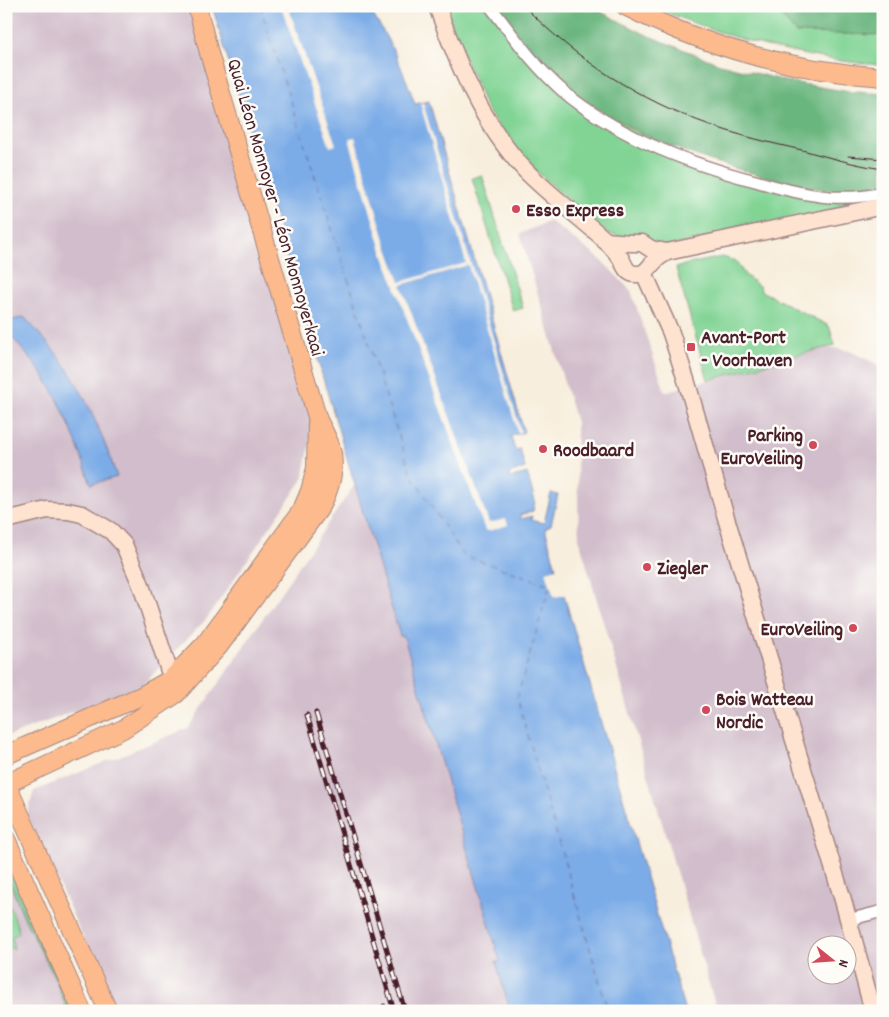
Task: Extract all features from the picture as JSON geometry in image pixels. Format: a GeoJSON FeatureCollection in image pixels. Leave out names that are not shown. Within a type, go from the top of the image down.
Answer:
{"type":"FeatureCollection","features":[{"type":"Feature","properties":{"kind":"main road","name":"Quai Léon Monnoyer - Léon Monnoyerkaai"},"geometry":{"type":"LineString","coordinates":[[174,686],[219,646],[319,509],[327,496],[332,480],[330,446],[318,420],[209,53],[197,6]]}},
{"type":"Feature","properties":{"kind":"main road"},"geometry":{"type":"LineString","coordinates":[[625,6],[687,35],[746,54],[808,68],[845,74],[883,77]]}},
{"type":"Feature","properties":{"kind":"main road"},"geometry":{"type":"LineString","coordinates":[[439,10],[464,76],[502,142],[546,190],[606,240],[621,258],[626,270],[632,273],[638,274],[649,261],[667,252],[883,206]]}},
{"type":"Feature","properties":{"kind":"main road"},"geometry":{"type":"LineString","coordinates":[[606,240],[631,244],[642,243],[649,261],[684,371],[727,521],[848,920],[873,1011]]}},
{"type":"Feature","properties":{"kind":"main road"},"geometry":{"type":"LineString","coordinates":[[621,258],[622,252],[631,244]]}},
{"type":"Feature","properties":{"kind":"main road"},"geometry":{"type":"LineString","coordinates":[[6,520],[47,510],[68,511],[82,514],[111,531],[124,545],[141,585],[174,686]]}},
{"type":"Feature","properties":{"kind":"main road"},"geometry":{"type":"LineString","coordinates":[[6,755],[141,696],[174,686]]}},
{"type":"Feature","properties":{"kind":"main road"},"geometry":{"type":"LineString","coordinates":[[108,1011],[6,784],[122,729],[174,686]]}},
{"type":"Feature","properties":{"kind":"main road"},"geometry":{"type":"LineString","coordinates":[[6,839],[82,1011]]}},
{"type":"Feature","properties":{"kind":"street"},"geometry":{"type":"LineString","coordinates":[[490,6],[545,74],[565,93],[612,124],[674,155],[730,174],[806,193],[829,197],[855,197],[883,193]]}},
{"type":"Feature","properties":{"kind":"street"},"geometry":{"type":"LineString","coordinates":[[848,920],[883,911]]}},
{"type":"Feature","properties":{"kind":"shaded area"},"geometry":{"type":"Polygon","coordinates":[[[6,6],[192,6],[315,420],[303,479],[208,617],[143,685],[6,737],[6,6]]]}},
{"type":"Feature","properties":{"kind":"shaded area"},"geometry":{"type":"Polygon","coordinates":[[[550,221],[601,260],[631,291],[665,392],[828,347],[850,351],[883,367],[883,1011],[717,1011],[579,539],[576,422],[520,234],[550,221]]]}},
{"type":"Feature","properties":{"kind":"shaded area"},"geometry":{"type":"Polygon","coordinates":[[[355,484],[400,636],[404,636],[500,961],[496,962],[510,1011],[117,1011],[27,815],[34,791],[188,728],[355,484]]]}},
{"type":"Feature","properties":{"kind":"shaded area"},"geometry":{"type":"Polygon","coordinates":[[[6,859],[74,1011],[6,1011],[6,859]]]}},
{"type":"Feature","properties":{"kind":"green space"},"geometry":{"type":"Polygon","coordinates":[[[443,6],[486,6],[563,96],[729,178],[883,201],[665,247],[606,233],[518,155],[486,108],[443,6]]]}},
{"type":"Feature","properties":{"kind":"green space"},"geometry":{"type":"Polygon","coordinates":[[[495,6],[589,6],[649,36],[720,64],[785,81],[844,91],[883,94],[883,182],[844,190],[811,187],[725,165],[668,145],[641,133],[614,119],[568,88],[539,59],[495,6]]]}},
{"type":"Feature","properties":{"kind":"green space"},"geometry":{"type":"Polygon","coordinates":[[[652,6],[883,6],[883,65],[823,58],[765,46],[708,28],[652,6]]]}},
{"type":"Feature","properties":{"kind":"green space"},"geometry":{"type":"Polygon","coordinates":[[[773,6],[883,6],[883,35],[796,33],[773,6]]]}},
{"type":"Feature","properties":{"kind":"green space"},"geometry":{"type":"Polygon","coordinates":[[[482,175],[523,308],[513,311],[472,178],[482,175]]]}},
{"type":"Feature","properties":{"kind":"green space"},"geometry":{"type":"Polygon","coordinates":[[[883,182],[883,188],[867,191],[847,190],[883,182]]]}},
{"type":"Feature","properties":{"kind":"green space"},"geometry":{"type":"Polygon","coordinates":[[[722,257],[736,261],[745,275],[760,287],[761,291],[829,326],[835,345],[708,380],[676,268],[722,257]]]}},
{"type":"Feature","properties":{"kind":"green space"},"geometry":{"type":"Polygon","coordinates":[[[6,859],[74,1011],[64,1011],[65,1004],[56,980],[26,922],[6,875],[6,859]]]}},
{"type":"Feature","properties":{"kind":"green space"},"geometry":{"type":"Polygon","coordinates":[[[6,900],[13,913],[19,932],[12,937],[14,949],[6,947],[6,900]]]}},
{"type":"Feature","properties":{"kind":"water"},"geometry":{"type":"Polygon","coordinates":[[[212,6],[367,6],[395,54],[415,104],[429,101],[524,432],[511,436],[515,450],[520,449],[525,468],[509,474],[510,478],[527,473],[535,501],[533,511],[520,515],[521,519],[532,516],[531,520],[544,523],[551,493],[558,495],[551,525],[545,528],[556,568],[547,571],[554,598],[564,595],[685,1011],[510,1011],[496,962],[500,961],[404,637],[400,636],[212,6]]]}},
{"type":"Feature","properties":{"kind":"water"},"geometry":{"type":"Polygon","coordinates":[[[24,317],[58,355],[71,374],[100,432],[117,477],[91,484],[70,428],[51,387],[34,363],[6,330],[6,322],[24,317]]]}},
{"type":"Feature","properties":{"kind":"pier"},"geometry":{"type":"Polygon","coordinates":[[[281,6],[288,6],[336,145],[330,147],[281,6]]]}},
{"type":"Feature","properties":{"kind":"pier"},"geometry":{"type":"Polygon","coordinates":[[[420,103],[423,103],[521,432],[518,433],[468,265],[401,285],[489,523],[506,519],[508,525],[488,531],[485,530],[383,254],[350,142],[350,138],[355,137],[385,240],[400,282],[466,263],[420,103]]]}},
{"type":"Feature","properties":{"kind":"pier"},"geometry":{"type":"Polygon","coordinates":[[[556,568],[557,571],[549,573],[556,595],[563,593],[564,595],[554,598],[546,571],[556,568]]]}},
{"type":"Feature","properties":{"kind":"ferry route"},"geometry":{"type":"LineString","coordinates":[[260,6],[411,474],[463,555],[550,585],[517,698],[608,1011]]}},
{"type":"Feature","properties":{"kind":"tram line"},"geometry":{"type":"LineString","coordinates":[[524,6],[565,44],[587,61],[634,91],[659,104],[710,125],[744,136],[883,169]]}},
{"type":"Feature","properties":{"kind":"tram line"},"geometry":{"type":"LineString","coordinates":[[848,156],[883,159]]}},
{"type":"Feature","properties":{"kind":"railway"},"geometry":{"type":"LineString","coordinates":[[316,713],[405,1011]]}},
{"type":"Feature","properties":{"kind":"railway"},"geometry":{"type":"LineString","coordinates":[[307,715],[394,1011]]}},
{"type":"Feature","properties":{"kind":"railway"},"geometry":{"type":"LineString","coordinates":[[384,1006],[386,1011]]}},
{"type":"Feature","properties":{"kind":"place","name":"Esso Express"},"geometry":{"type":"Point","coordinates":[516,209]}},
{"type":"Feature","properties":{"kind":"place","name":"Avant-Port - Voorhaven"},"geometry":{"type":"Point","coordinates":[691,347]}},
{"type":"Feature","properties":{"kind":"place","name":"Parking EuroVeiling"},"geometry":{"type":"Point","coordinates":[813,445]}},
{"type":"Feature","properties":{"kind":"place","name":"Roodbaard"},"geometry":{"type":"Point","coordinates":[543,449]}},
{"type":"Feature","properties":{"kind":"place","name":"Ziegler"},"geometry":{"type":"Point","coordinates":[647,567]}},
{"type":"Feature","properties":{"kind":"place","name":"EuroVeiling"},"geometry":{"type":"Point","coordinates":[853,628]}},
{"type":"Feature","properties":{"kind":"place","name":"Bois Watteau Nordic"},"geometry":{"type":"Point","coordinates":[706,710]}}]}
